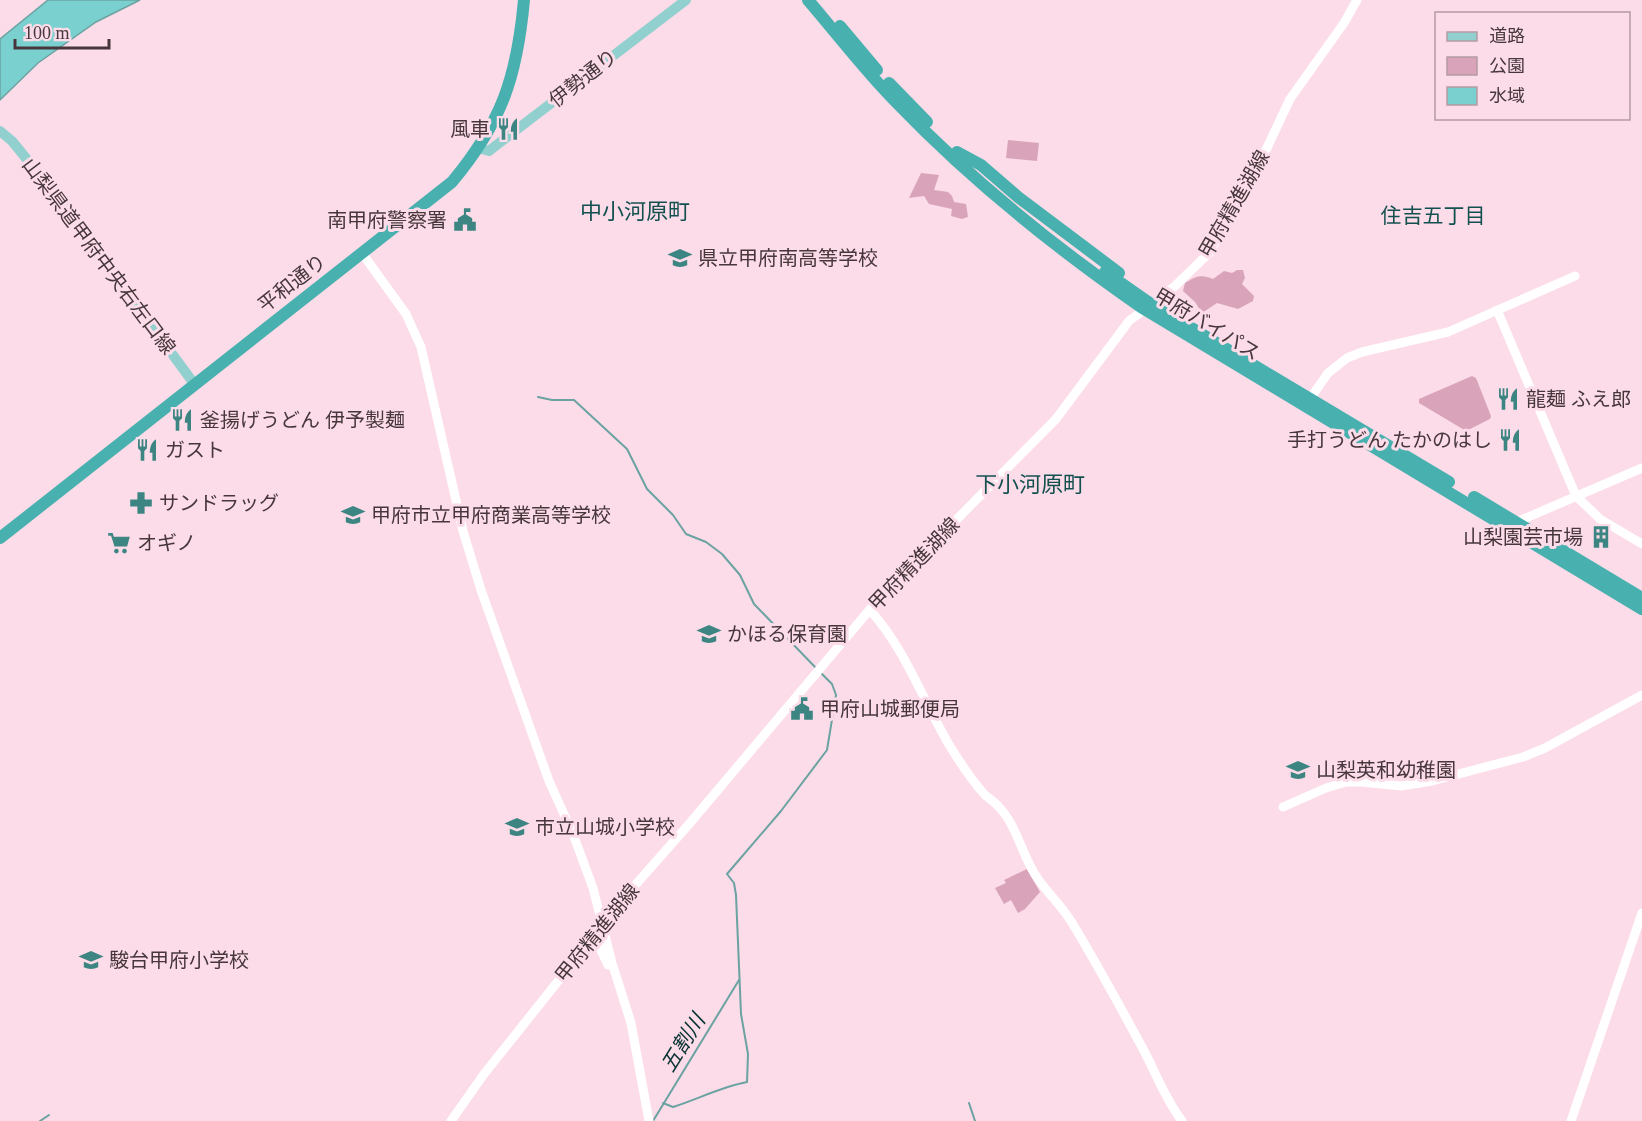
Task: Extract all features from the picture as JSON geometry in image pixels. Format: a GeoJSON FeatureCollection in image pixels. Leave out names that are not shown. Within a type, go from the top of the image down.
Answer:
{"type":"FeatureCollection","features":[{"type":"Feature","properties":{"kind":"highway","name":"平和通り"},"geometry":{"type":"LineString","coordinates":[[0,538],[446,188],[478,148],[499,113],[509,87],[520,36],[524,0]]}},
{"type":"Feature","properties":{"kind":"highway","name":"甲府バイパス"},"geometry":{"type":"LineString","coordinates":[[808,0],[897,104],[959,165],[1031,221],[1148,302],[1314,402],[1358,433],[1511,524],[1642,598]]}},
{"type":"Feature","properties":{"kind":"highway","name":"甲府バイパス"},"geometry":{"type":"LineString","coordinates":[[818,0],[879,73],[957,152],[1031,221]]}},
{"type":"Feature","properties":{"kind":"highway"},"geometry":{"type":"LineString","coordinates":[[957,152],[981,165],[1018,197],[1102,261],[1314,402]]}},
{"type":"Feature","properties":{"kind":"highway"},"geometry":{"type":"LineString","coordinates":[[959,165],[971,183],[1004,213],[1080,273],[1140,313],[1324,425],[1358,433]]}},
{"type":"Feature","properties":{"kind":"highway","name":"甲府バイパス"},"geometry":{"type":"LineString","coordinates":[[1511,524],[1642,609]]}},
{"type":"Feature","properties":{"kind":"main road","name":"伊勢通り"},"geometry":{"type":"LineString","coordinates":[[478,148],[489,151],[686,0]]}},
{"type":"Feature","properties":{"kind":"main road","name":"山梨県道甲府中央右左口線"},"geometry":{"type":"LineString","coordinates":[[2,132],[46,184],[195,385]]}},
{"type":"Feature","properties":{"kind":"street","name":"甲府精進湖線"},"geometry":{"type":"LineString","coordinates":[[451,1121],[484,1074],[630,891],[870,610],[1056,419],[1123,329],[1196,267],[1210,252],[1265,152],[1290,99],[1344,23],[1357,0]]}},
{"type":"Feature","properties":{"kind":"street"},"geometry":{"type":"LineString","coordinates":[[362,254],[406,314],[421,346],[471,559],[549,781],[589,876],[631,1023],[647,1119]]}},
{"type":"Feature","properties":{"kind":"street"},"geometry":{"type":"LineString","coordinates":[[1314,402],[1328,374],[1347,358],[1362,352],[1448,332],[1575,276]]}},
{"type":"Feature","properties":{"kind":"street"},"geometry":{"type":"LineString","coordinates":[[1497,310],[1576,496],[1600,519],[1642,544]]}},
{"type":"Feature","properties":{"kind":"street"},"geometry":{"type":"LineString","coordinates":[[1511,524],[1642,468]]}},
{"type":"Feature","properties":{"kind":"street"},"geometry":{"type":"LineString","coordinates":[[870,610],[891,635],[902,653],[929,708],[957,756],[977,785],[999,807],[1013,829],[1026,860],[1038,880],[1053,896],[1074,926],[1182,1121]]}},
{"type":"Feature","properties":{"kind":"street"},"geometry":{"type":"LineString","coordinates":[[1283,807],[1346,782],[1401,786],[1432,781],[1523,757],[1545,748],[1642,695]]}},
{"type":"Feature","properties":{"kind":"street"},"geometry":{"type":"LineString","coordinates":[[1571,1121],[1642,913]]}},
{"type":"Feature","properties":{"kind":"street"},"geometry":{"type":"LineString","coordinates":[[585,948],[599,946],[616,976]]}},
{"type":"Feature","properties":{"kind":"green space"},"geometry":{"type":"Polygon","coordinates":[[[1008,140],[1039,143],[1037,161],[1006,158],[1008,140]]]}},
{"type":"Feature","properties":{"kind":"green space"},"geometry":{"type":"Polygon","coordinates":[[[921,173],[939,175],[934,190],[948,192],[954,202],[966,204],[968,217],[962,219],[951,216],[952,209],[929,204],[924,196],[909,198],[921,173]]]}},
{"type":"Feature","properties":{"kind":"green space"},"geometry":{"type":"Polygon","coordinates":[[[1243,270],[1245,278],[1242,284],[1254,296],[1253,301],[1238,309],[1217,303],[1202,313],[1195,302],[1183,291],[1185,283],[1196,277],[1213,279],[1224,271],[1232,273],[1243,270]]]}},
{"type":"Feature","properties":{"kind":"green space"},"geometry":{"type":"Polygon","coordinates":[[[1472,376],[1476,378],[1491,416],[1490,419],[1466,431],[1419,403],[1419,399],[1472,376]]]}},
{"type":"Feature","properties":{"kind":"green space"},"geometry":{"type":"Polygon","coordinates":[[[1027,869],[1040,892],[1025,909],[1018,913],[1011,900],[1004,904],[995,888],[1006,883],[1004,880],[1027,869]]]}},
{"type":"Feature","properties":{"kind":"water"},"geometry":{"type":"Polygon","coordinates":[[[48,0],[140,0],[96,22],[38,63],[0,100],[0,39],[48,0]]]}},
{"type":"Feature","properties":{"kind":"waterway"},"geometry":{"type":"LineString","coordinates":[[538,397],[552,400],[574,400],[627,449],[647,489],[673,515],[686,534],[706,542],[722,554],[740,575],[754,604],[817,669]]}},
{"type":"Feature","properties":{"kind":"waterway"},"geometry":{"type":"LineString","coordinates":[[663,1103],[673,1107],[747,1082],[748,1054],[741,1014],[736,895],[734,883],[727,874],[781,811],[827,750],[836,695],[832,684],[821,673]]}},
{"type":"Feature","properties":{"kind":"waterway","name":"五割川"},"geometry":{"type":"LineString","coordinates":[[653,1121],[739,980]]}},
{"type":"Feature","properties":{"kind":"waterway"},"geometry":{"type":"LineString","coordinates":[[969,1103],[975,1121]]}},
{"type":"Feature","properties":{"kind":"waterway"},"geometry":{"type":"LineString","coordinates":[[40,1121],[49,1115]]}},
{"type":"Feature","properties":{"kind":"place","name":"風車"},"geometry":{"type":"Point","coordinates":[508,129]}},
{"type":"Feature","properties":{"kind":"place","name":"南甲府警察署"},"geometry":{"type":"Point","coordinates":[465,220]}},
{"type":"Feature","properties":{"kind":"place","name":"県立甲府南高等学校"},"geometry":{"type":"Point","coordinates":[680,258]}},
{"type":"Feature","properties":{"kind":"place","name":"龍麺 ふえ郎"},"geometry":{"type":"Point","coordinates":[1508,399]}},
{"type":"Feature","properties":{"kind":"place","name":"釜揚げうどん 伊予製麺"},"geometry":{"type":"Point","coordinates":[182,420]}},
{"type":"Feature","properties":{"kind":"place","name":"手打うどん たかのはし"},"geometry":{"type":"Point","coordinates":[1510,440]}},
{"type":"Feature","properties":{"kind":"place","name":"ガスト"},"geometry":{"type":"Point","coordinates":[147,450]}},
{"type":"Feature","properties":{"kind":"place","name":"サンドラッグ"},"geometry":{"type":"Point","coordinates":[141,503]}},
{"type":"Feature","properties":{"kind":"place","name":"甲府市立甲府商業高等学校"},"geometry":{"type":"Point","coordinates":[353,515]}},
{"type":"Feature","properties":{"kind":"place","name":"山梨園芸市場"},"geometry":{"type":"Point","coordinates":[1601,537]}},
{"type":"Feature","properties":{"kind":"place","name":"オギノ"},"geometry":{"type":"Point","coordinates":[119,543]}},
{"type":"Feature","properties":{"kind":"place","name":"かほる保育園"},"geometry":{"type":"Point","coordinates":[709,634]}},
{"type":"Feature","properties":{"kind":"place","name":"甲府山城郵便局"},"geometry":{"type":"Point","coordinates":[802,709]}},
{"type":"Feature","properties":{"kind":"place","name":"山梨英和幼稚園"},"geometry":{"type":"Point","coordinates":[1298,770]}},
{"type":"Feature","properties":{"kind":"place","name":"市立山城小学校"},"geometry":{"type":"Point","coordinates":[517,827]}},
{"type":"Feature","properties":{"kind":"place","name":"駿台甲府小学校"},"geometry":{"type":"Point","coordinates":[91,960]}},
{"type":"Feature","properties":{"kind":"district","name":"中小河原町"},"geometry":{"type":"Point","coordinates":[635,211]}},
{"type":"Feature","properties":{"kind":"district","name":"住吉五丁目"},"geometry":{"type":"Point","coordinates":[1433,216]}},
{"type":"Feature","properties":{"kind":"district","name":"下小河原町"},"geometry":{"type":"Point","coordinates":[1030,484]}}]}
